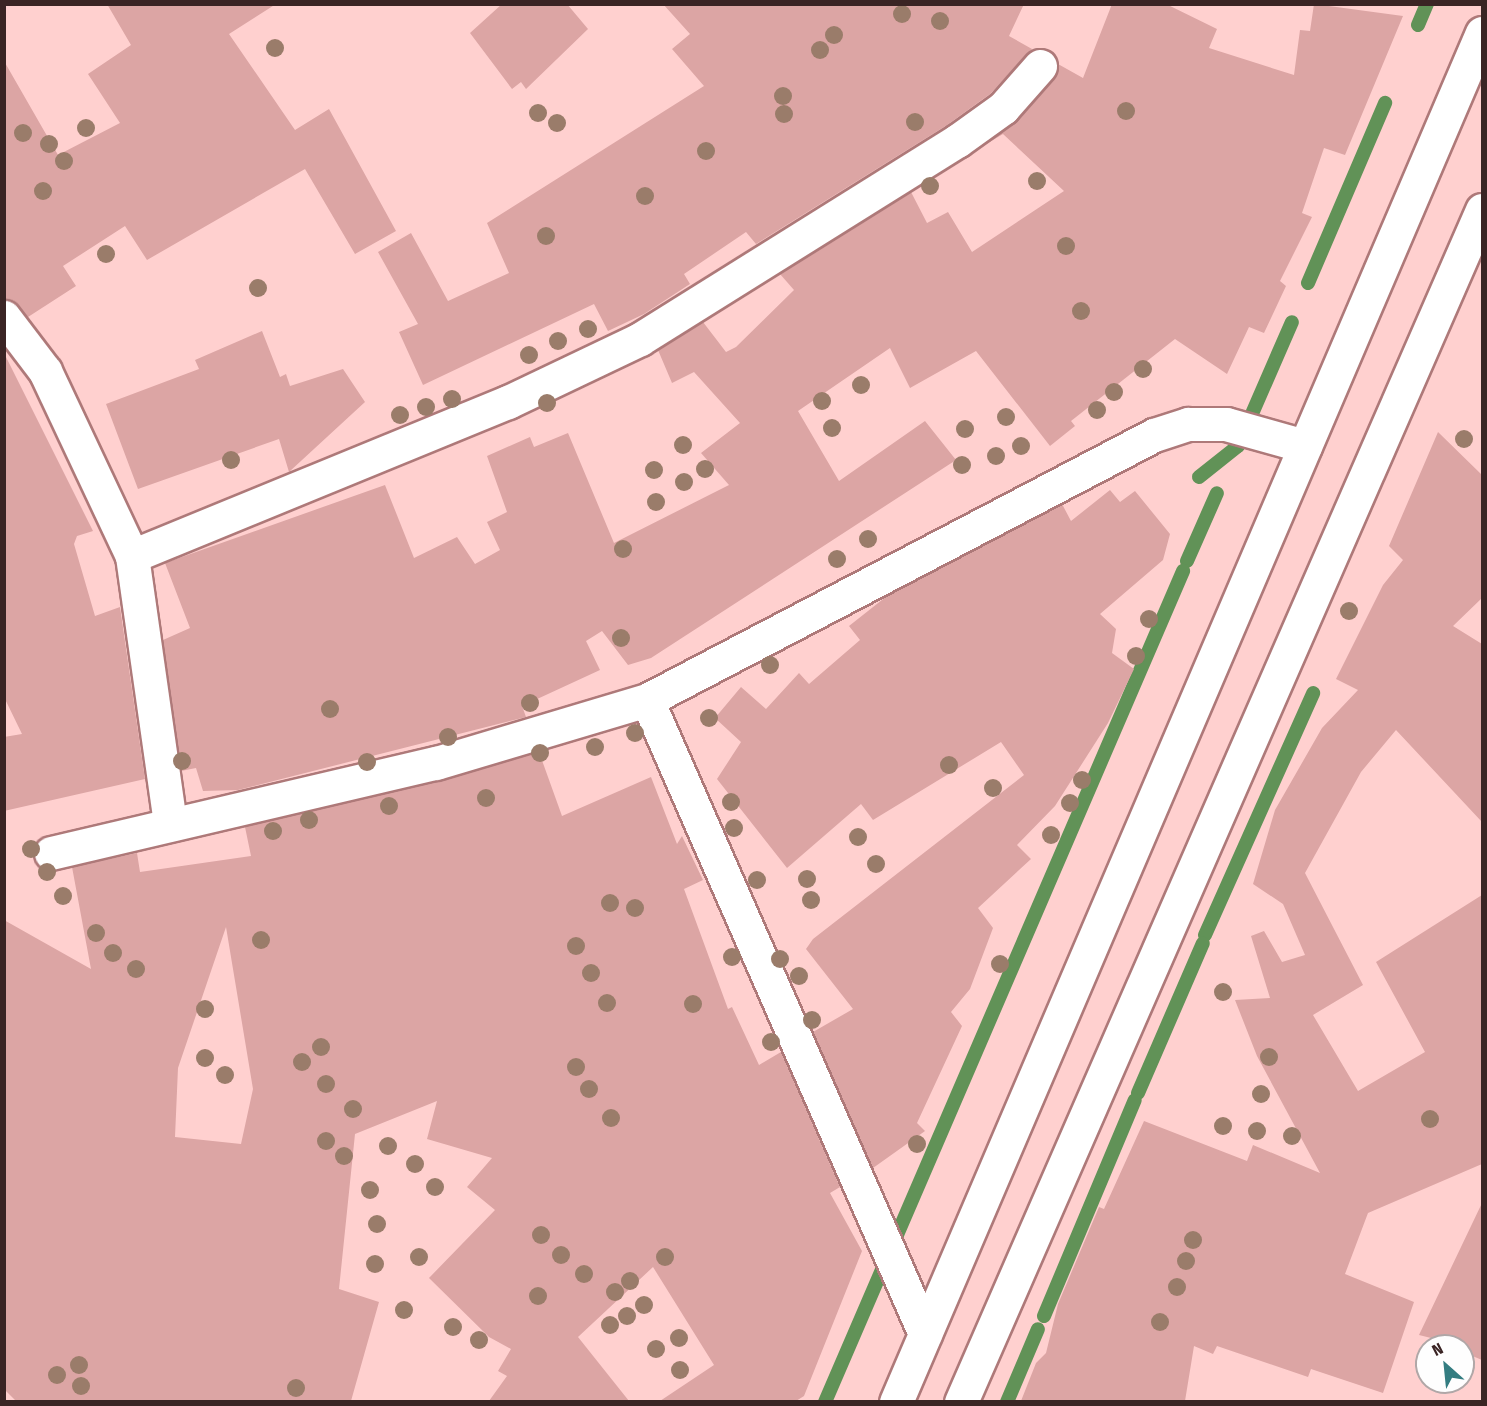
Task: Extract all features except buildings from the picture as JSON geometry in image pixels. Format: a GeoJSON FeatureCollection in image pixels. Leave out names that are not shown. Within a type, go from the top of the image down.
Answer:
{"type":"FeatureCollection","features":[{"type":"Feature","properties":{"kind":"street"},"geometry":{"type":"LineString","coordinates":[[896,1401],[1482,33]]}},
{"type":"Feature","properties":{"kind":"street"},"geometry":{"type":"LineString","coordinates":[[132,556],[508,402],[640,339],[957,141],[1003,108],[1040,66]]}},
{"type":"Feature","properties":{"kind":"street"},"geometry":{"type":"LineString","coordinates":[[961,1401],[1482,210]]}},
{"type":"Feature","properties":{"kind":"street"},"geometry":{"type":"LineString","coordinates":[[4,317],[45,371],[132,556],[170,824]]}},
{"type":"Feature","properties":{"kind":"street"},"geometry":{"type":"LineString","coordinates":[[51,853],[436,763],[647,700],[1154,435],[1188,424],[1226,424],[1305,446]]}},
{"type":"Feature","properties":{"kind":"street"},"geometry":{"type":"LineString","coordinates":[[647,700],[925,1334]]}},
{"type":"Feature","properties":{"kind":"waterway"},"geometry":{"type":"LineString","coordinates":[[1418,25],[1427,4]]}},
{"type":"Feature","properties":{"kind":"waterway"},"geometry":{"type":"LineString","coordinates":[[1308,283],[1385,103]]}},
{"type":"Feature","properties":{"kind":"waterway"},"geometry":{"type":"LineString","coordinates":[[1199,477],[1238,446],[1292,322]]}},
{"type":"Feature","properties":{"kind":"waterway"},"geometry":{"type":"LineString","coordinates":[[1187,561],[1217,493]]}},
{"type":"Feature","properties":{"kind":"waterway"},"geometry":{"type":"LineString","coordinates":[[825,1402],[1183,571]]}},
{"type":"Feature","properties":{"kind":"waterway"},"geometry":{"type":"LineString","coordinates":[[1205,935],[1313,693]]}},
{"type":"Feature","properties":{"kind":"waterway"},"geometry":{"type":"LineString","coordinates":[[1138,1093],[1203,943]]}},
{"type":"Feature","properties":{"kind":"waterway"},"geometry":{"type":"LineString","coordinates":[[1044,1316],[1135,1100]]}},
{"type":"Feature","properties":{"kind":"waterway"},"geometry":{"type":"LineString","coordinates":[[1007,1402],[1038,1329]]}}]}
